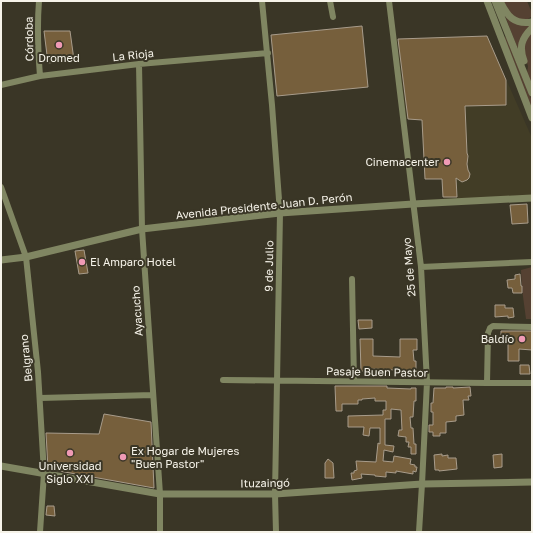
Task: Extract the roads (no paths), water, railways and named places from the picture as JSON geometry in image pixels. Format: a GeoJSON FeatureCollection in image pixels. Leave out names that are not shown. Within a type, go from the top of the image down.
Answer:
{"type":"FeatureCollection","features":[{"type":"Feature","properties":{"kind":"street","name":"Córdoba"},"geometry":{"type":"LineString","coordinates":[[39,1],[38,31],[40,76]]}},
{"type":"Feature","properties":{"kind":"street","name":"9 de Julio"},"geometry":{"type":"LineString","coordinates":[[262,1],[268,52],[280,213],[275,494],[276,532]]}},
{"type":"Feature","properties":{"kind":"street"},"geometry":{"type":"LineString","coordinates":[[330,1],[333,17]]}},
{"type":"Feature","properties":{"kind":"street","name":"25 de Mayo"},"geometry":{"type":"LineString","coordinates":[[389,1],[421,267],[427,382],[419,532]]}},
{"type":"Feature","properties":{"kind":"street"},"geometry":{"type":"LineString","coordinates":[[487,1],[532,115]]}},
{"type":"Feature","properties":{"kind":"street"},"geometry":{"type":"LineString","coordinates":[[495,1],[532,93]]}},
{"type":"Feature","properties":{"kind":"street"},"geometry":{"type":"LineString","coordinates":[[500,1],[507,14],[514,20],[524,23],[532,22]]}},
{"type":"Feature","properties":{"kind":"street"},"geometry":{"type":"LineString","coordinates":[[524,74],[526,66],[521,48],[523,40],[532,28]]}},
{"type":"Feature","properties":{"kind":"street","name":"La Rioja"},"geometry":{"type":"LineString","coordinates":[[1,85],[40,76],[139,64],[268,52]]}},
{"type":"Feature","properties":{"kind":"street","name":"Ayacucho"},"geometry":{"type":"LineString","coordinates":[[139,64],[142,229],[160,494],[160,532]]}},
{"type":"Feature","properties":{"kind":"street","name":"Belgrano"},"geometry":{"type":"LineString","coordinates":[[1,187],[26,257],[40,398],[44,473],[40,532]]}},
{"type":"Feature","properties":{"kind":"street","name":"Avenida Presidente Juan D. Perón"},"geometry":{"type":"LineString","coordinates":[[1,260],[26,257],[142,229],[280,213],[532,198]]}},
{"type":"Feature","properties":{"kind":"street"},"geometry":{"type":"LineString","coordinates":[[421,267],[532,262]]}},
{"type":"Feature","properties":{"kind":"street"},"geometry":{"type":"LineString","coordinates":[[352,279],[354,381]]}},
{"type":"Feature","properties":{"kind":"street"},"geometry":{"type":"LineString","coordinates":[[487,383],[488,333],[490,328],[493,326],[532,327]]}},
{"type":"Feature","properties":{"kind":"street","name":"Pasaje Buen Pastor"},"geometry":{"type":"LineString","coordinates":[[223,380],[532,383]]}},
{"type":"Feature","properties":{"kind":"street"},"geometry":{"type":"LineString","coordinates":[[40,398],[153,394]]}},
{"type":"Feature","properties":{"kind":"street","name":"Ituzaingó"},"geometry":{"type":"LineString","coordinates":[[1,466],[160,494],[275,494],[422,484],[532,482]]}},
{"type":"Feature","properties":{"kind":"place","name":"Dromed"},"geometry":{"type":"Point","coordinates":[59,45]}},
{"type":"Feature","properties":{"kind":"place","name":"Cinemacenter"},"geometry":{"type":"Point","coordinates":[447,162]}},
{"type":"Feature","properties":{"kind":"place","name":"El Amparo Hotel"},"geometry":{"type":"Point","coordinates":[82,262]}},
{"type":"Feature","properties":{"kind":"place","name":"Baldío"},"geometry":{"type":"Point","coordinates":[522,339]}},
{"type":"Feature","properties":{"kind":"place","name":"Universidad Siglo XXI"},"geometry":{"type":"Point","coordinates":[70,453]}},
{"type":"Feature","properties":{"kind":"place","name":"Ex Hogar de Mujeres \"Buen Pastor\""},"geometry":{"type":"Point","coordinates":[123,457]}}]}
